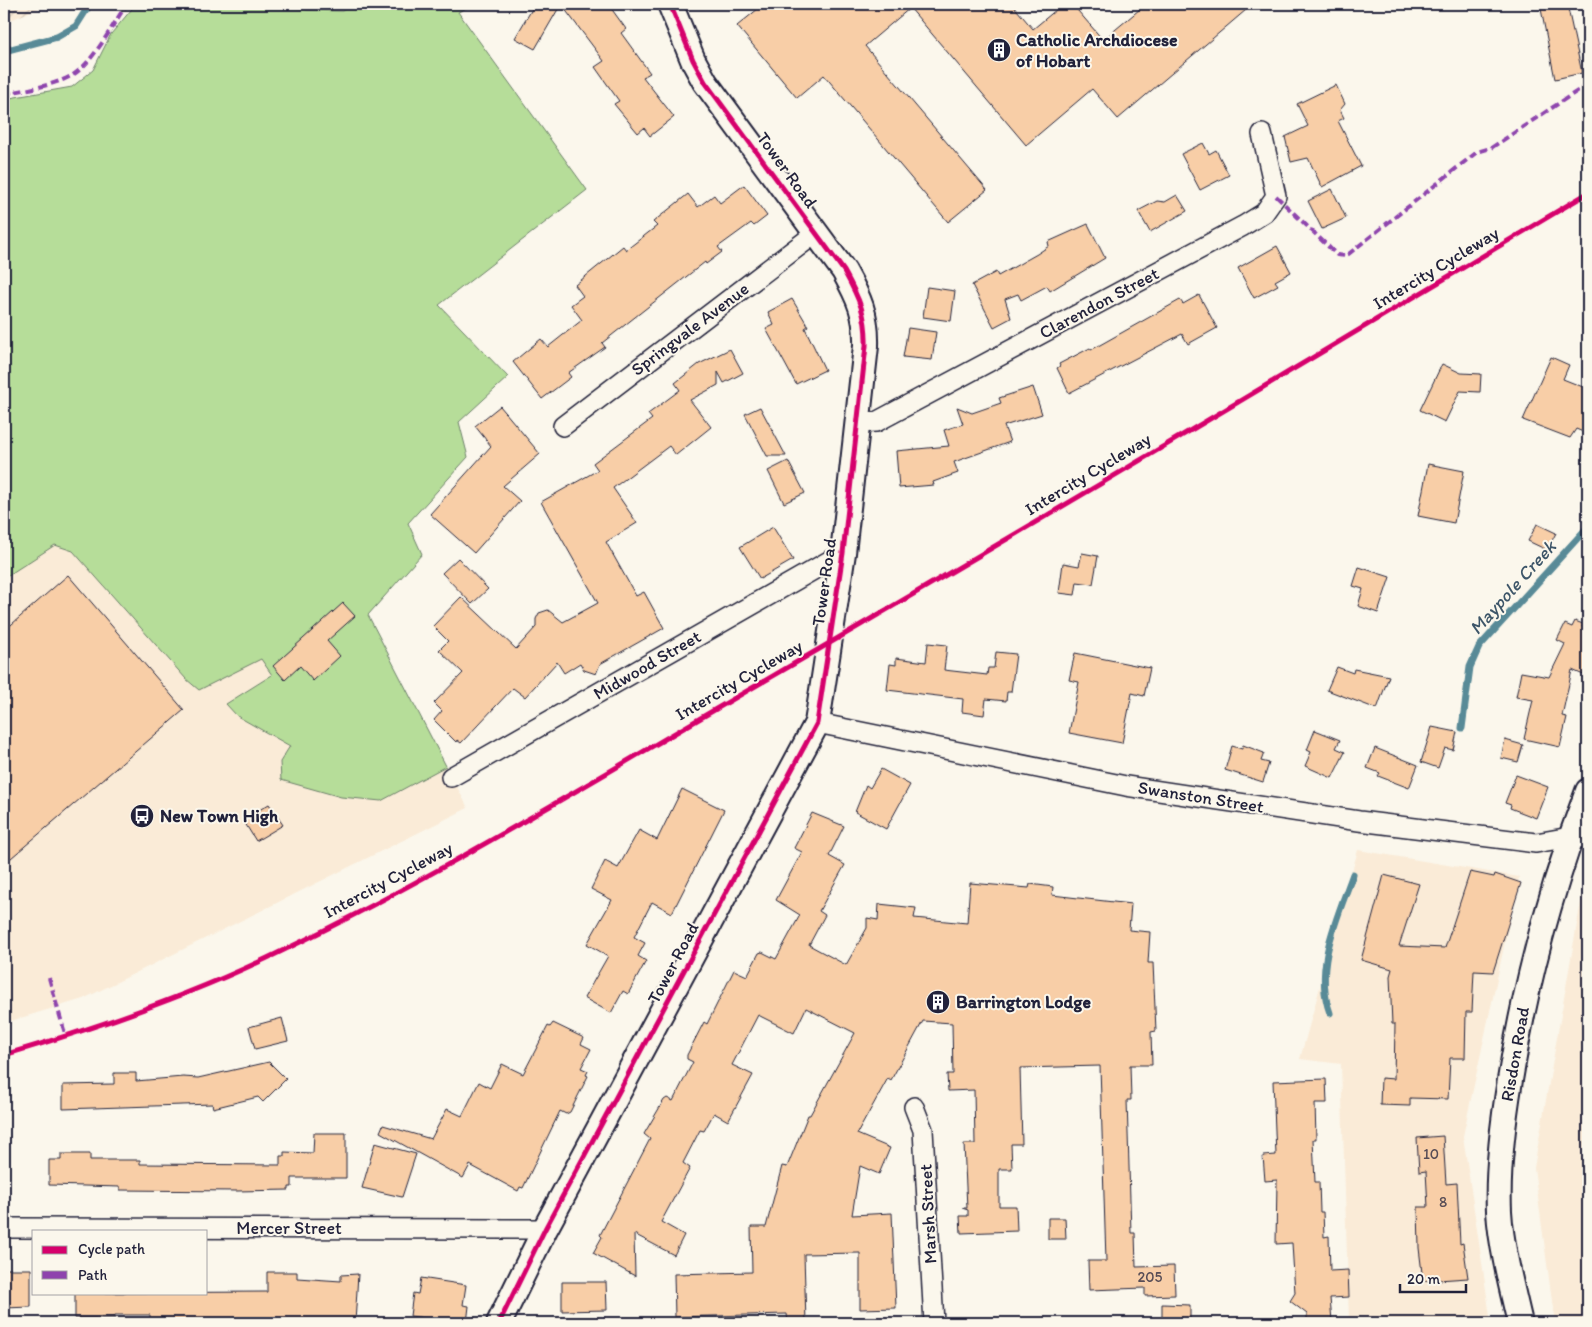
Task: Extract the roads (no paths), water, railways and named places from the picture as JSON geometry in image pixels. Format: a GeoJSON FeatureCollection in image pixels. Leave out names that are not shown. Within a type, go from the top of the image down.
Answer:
{"type":"FeatureCollection","features":[{"type":"Feature","properties":{"kind":"street","name":"Tower Road"},"geometry":{"type":"LineString","coordinates":[[499,1323],[545,1229],[817,723],[842,563],[867,326],[860,300],[844,271],[705,82],[693,60],[670,4]]}},
{"type":"Feature","properties":{"kind":"street","name":"Clarendon Street"},"geometry":{"type":"LineString","coordinates":[[858,423],[876,422],[1264,213],[1276,196],[1262,134]]}},
{"type":"Feature","properties":{"kind":"street","name":"Springvale Avenue"},"geometry":{"type":"LineString","coordinates":[[564,426],[816,233]]}},
{"type":"Feature","properties":{"kind":"street","name":"Midwood Street"},"geometry":{"type":"LineString","coordinates":[[451,777],[842,563]]}},
{"type":"Feature","properties":{"kind":"street","name":"Swanston Street"},"geometry":{"type":"LineString","coordinates":[[817,723],[1126,786],[1359,822],[1536,843],[1579,838]]}},
{"type":"Feature","properties":{"kind":"street","name":"Risdon Road"},"geometry":{"type":"LineString","coordinates":[[1520,1323],[1499,1212],[1503,1121],[1519,1021],[1579,838],[1588,791]]}},
{"type":"Feature","properties":{"kind":"street","name":"Marsh Street"},"geometry":{"type":"LineString","coordinates":[[914,1107],[923,1130],[934,1323]]}},
{"type":"Feature","properties":{"kind":"street","name":"Mercer Street"},"geometry":{"type":"LineString","coordinates":[[4,1228],[545,1229]]}},
{"type":"Feature","properties":{"kind":"waterway"},"geometry":{"type":"LineString","coordinates":[[4,51],[57,37],[76,26],[90,4]]}},
{"type":"Feature","properties":{"kind":"waterway","name":"Maypole Creek"},"geometry":{"type":"LineString","coordinates":[[1462,728],[1470,667],[1479,647],[1585,530]]}},
{"type":"Feature","properties":{"kind":"waterway","name":"Maypole Creek"},"geometry":{"type":"LineString","coordinates":[[1330,1013],[1325,996],[1326,960],[1335,925],[1353,874]]}},
{"type":"Feature","properties":{"kind":"place","name":"Catholic Archdiocese of Hobart"},"geometry":{"type":"Point","coordinates":[999,50]}},
{"type":"Feature","properties":{"kind":"place","name":"New Town High"},"geometry":{"type":"Point","coordinates":[142,816]}},
{"type":"Feature","properties":{"kind":"place","name":"Barrington Lodge"},"geometry":{"type":"Point","coordinates":[938,1002]}}]}
